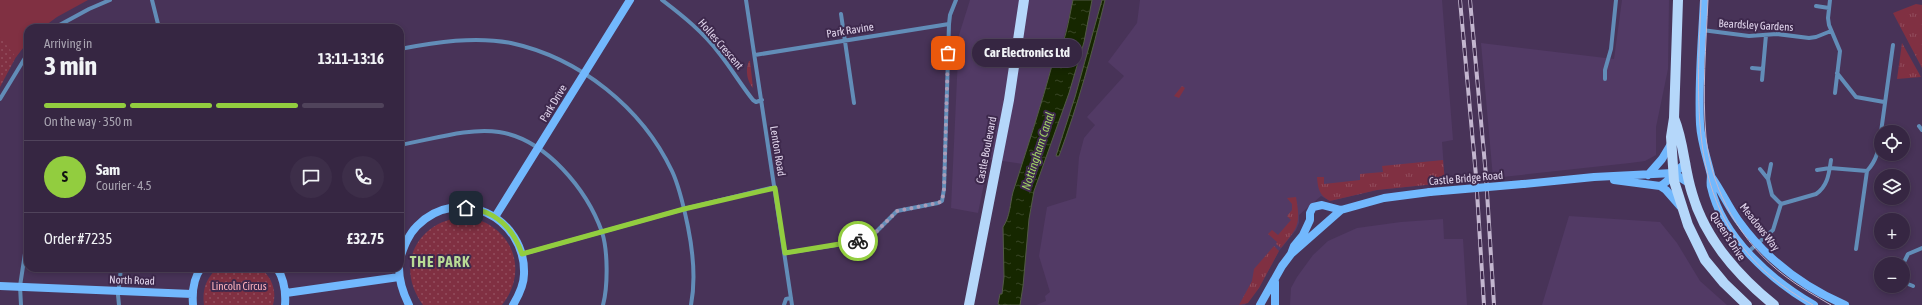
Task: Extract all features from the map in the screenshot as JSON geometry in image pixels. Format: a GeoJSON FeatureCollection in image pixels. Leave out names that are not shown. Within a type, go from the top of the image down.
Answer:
{"type":"FeatureCollection","features":[{"type":"Feature","properties":{"kind":"main road","name":"Castle Boulevard"},"geometry":{"type":"LineString","coordinates":[[969,305],[1009,100],[1019,43],[1024,0]]}},
{"type":"Feature","properties":{"kind":"main road","name":"Queen's Drive"},"geometry":{"type":"LineString","coordinates":[[1678,0],[1674,118],[1671,144],[1673,173],[1688,225],[1705,260],[1724,283],[1747,305]]}},
{"type":"Feature","properties":{"kind":"main road","name":"Queen's Drive"},"geometry":{"type":"LineString","coordinates":[[1674,118],[1680,133],[1689,183],[1702,220],[1733,268],[1752,287],[1774,305]]}},
{"type":"Feature","properties":{"kind":"street"},"geometry":{"type":"LineString","coordinates":[[61,24],[89,9],[110,0]]}},
{"type":"Feature","properties":{"kind":"street"},"geometry":{"type":"LineString","coordinates":[[152,0],[158,24]]}},
{"type":"Feature","properties":{"kind":"street","name":"Park Drive"},"geometry":{"type":"LineString","coordinates":[[495,217],[630,0]]}},
{"type":"Feature","properties":{"kind":"street","name":"Holles Crescent"},"geometry":{"type":"LineString","coordinates":[[662,0],[687,19],[710,43],[734,72],[753,100],[762,100]]}},
{"type":"Feature","properties":{"kind":"street","name":"Lenton Road"},"geometry":{"type":"LineString","coordinates":[[746,0],[792,305]]}},
{"type":"Feature","properties":{"kind":"street"},"geometry":{"type":"LineString","coordinates":[[785,253],[864,240],[880,229],[889,217],[897,211],[938,203],[943,197],[949,24],[950,15],[956,0]]}},
{"type":"Feature","properties":{"kind":"street"},"geometry":{"type":"LineString","coordinates":[[1605,79],[1605,70],[1611,49],[1616,0]]}},
{"type":"Feature","properties":{"kind":"street","name":"Meadows Way"},"geometry":{"type":"LineString","coordinates":[[1704,0],[1700,125],[1702,140],[1711,175],[1711,187],[1722,214],[1735,236],[1748,252],[1778,282],[1814,305]]}},
{"type":"Feature","properties":{"kind":"street"},"geometry":{"type":"LineString","coordinates":[[1830,0],[1828,18],[1831,31],[1840,51],[1835,93]]}},
{"type":"Feature","properties":{"kind":"street"},"geometry":{"type":"LineString","coordinates":[[1816,6],[1829,8]]}},
{"type":"Feature","properties":{"kind":"street"},"geometry":{"type":"LineString","coordinates":[[841,14],[854,103]]}},
{"type":"Feature","properties":{"kind":"street","name":"Park Ravine"},"geometry":{"type":"LineString","coordinates":[[755,55],[949,24]]}},
{"type":"Feature","properties":{"kind":"street","name":"Beardsley Gardens"},"geometry":{"type":"LineString","coordinates":[[1702,30],[1749,36],[1777,34],[1812,38],[1831,31]]}},
{"type":"Feature","properties":{"kind":"street"},"geometry":{"type":"LineString","coordinates":[[1762,80],[1766,35]]}},
{"type":"Feature","properties":{"kind":"street"},"geometry":{"type":"LineString","coordinates":[[404,48],[460,40],[511,43],[544,53],[584,72],[619,100],[649,132],[673,173],[684,209],[691,244],[693,265],[691,305]]}},
{"type":"Feature","properties":{"kind":"street"},"geometry":{"type":"LineString","coordinates":[[1882,125],[1893,45]]}},
{"type":"Feature","properties":{"kind":"street"},"geometry":{"type":"LineString","coordinates":[[0,99],[24,60]]}},
{"type":"Feature","properties":{"kind":"street"},"geometry":{"type":"LineString","coordinates":[[1752,68],[1763,69]]}},
{"type":"Feature","properties":{"kind":"street"},"geometry":{"type":"LineString","coordinates":[[1837,72],[1856,97],[1884,102]]}},
{"type":"Feature","properties":{"kind":"street"},"geometry":{"type":"LineString","coordinates":[[404,144],[466,133],[491,131],[516,137],[539,148],[576,183],[589,202],[602,232],[606,259],[606,281],[603,305]]}},
{"type":"Feature","properties":{"kind":"street"},"geometry":{"type":"LineString","coordinates":[[1648,175],[1662,159],[1671,144]]}},
{"type":"Feature","properties":{"kind":"street"},"geometry":{"type":"LineString","coordinates":[[1781,204],[1816,194],[1820,191],[1825,183],[1831,160]]}},
{"type":"Feature","properties":{"kind":"street"},"geometry":{"type":"LineString","coordinates":[[1856,249],[1867,171],[1876,161]]}},
{"type":"Feature","properties":{"kind":"street"},"geometry":{"type":"LineString","coordinates":[[1684,210],[1676,199],[1660,186],[1667,182],[1673,173],[1686,163]]}},
{"type":"Feature","properties":{"kind":"street"},"geometry":{"type":"LineString","coordinates":[[1771,164],[1768,179],[1770,192],[1781,204]]}},
{"type":"Feature","properties":{"kind":"street"},"geometry":{"type":"LineString","coordinates":[[1817,170],[1830,168],[1867,171]]}},
{"type":"Feature","properties":{"kind":"street"},"geometry":{"type":"LineString","coordinates":[[1760,169],[1768,179]]}},
{"type":"Feature","properties":{"kind":"street"},"geometry":{"type":"LineString","coordinates":[[1673,173],[1689,183]]}},
{"type":"Feature","properties":{"kind":"street","name":"Castle Bridge Road"},"geometry":{"type":"LineString","coordinates":[[1260,305],[1291,254],[1294,246],[1303,235],[1310,220],[1310,213],[1313,207],[1318,205],[1326,208],[1341,210],[1384,198],[1430,192],[1594,177],[1673,173]]}},
{"type":"Feature","properties":{"kind":"street","name":"Meadows Way"},"geometry":{"type":"LineString","coordinates":[[1711,175],[1737,218],[1769,258],[1807,286],[1845,305]]}},
{"type":"Feature","properties":{"kind":"street","name":"Castle Bridge Road"},"geometry":{"type":"LineString","coordinates":[[1594,177],[1660,186]]}},
{"type":"Feature","properties":{"kind":"street"},"geometry":{"type":"LineString","coordinates":[[522,254],[684,209],[775,188]]}},
{"type":"Feature","properties":{"kind":"street"},"geometry":{"type":"LineString","coordinates":[[1748,252],[1773,230],[1781,204]]}},
{"type":"Feature","properties":{"kind":"street"},"geometry":{"type":"LineString","coordinates":[[404,248],[407,240],[417,226],[429,216],[442,210],[457,207],[476,209],[495,217],[510,230],[518,241],[522,254],[524,274],[521,291],[513,305]]}},
{"type":"Feature","properties":{"kind":"street"},"geometry":{"type":"LineString","coordinates":[[1310,220],[1315,225],[1325,224],[1330,215],[1326,208]]}},
{"type":"Feature","properties":{"kind":"street","name":"Castle Bridge Road"},"geometry":{"type":"LineString","coordinates":[[1291,254],[1341,210]]}},
{"type":"Feature","properties":{"kind":"street"},"geometry":{"type":"LineString","coordinates":[[1906,257],[1908,254],[1922,248]]}},
{"type":"Feature","properties":{"kind":"street"},"geometry":{"type":"LineString","coordinates":[[21,305],[20,286],[24,260]]}},
{"type":"Feature","properties":{"kind":"street"},"geometry":{"type":"LineString","coordinates":[[119,305],[121,272]]}},
{"type":"Feature","properties":{"kind":"street"},"geometry":{"type":"LineString","coordinates":[[193,305],[192,294],[194,281],[199,272]]}},
{"type":"Feature","properties":{"kind":"street"},"geometry":{"type":"LineString","coordinates":[[280,272],[282,275],[286,293],[285,305]]}},
{"type":"Feature","properties":{"kind":"street"},"geometry":{"type":"LineString","coordinates":[[400,272],[399,277],[403,294],[409,305]]}},
{"type":"Feature","properties":{"kind":"street"},"geometry":{"type":"LineString","coordinates":[[286,293],[399,277]]}},
{"type":"Feature","properties":{"kind":"street"},"geometry":{"type":"LineString","coordinates":[[1275,279],[1275,305]]}},
{"type":"Feature","properties":{"kind":"street","name":"North Road"},"geometry":{"type":"LineString","coordinates":[[0,286],[192,294]]}},
{"type":"Feature","properties":{"kind":"street"},"geometry":{"type":"LineString","coordinates":[[784,305],[786,299],[791,298]]}},
{"type":"Feature","properties":{"kind":"shaded area"},"geometry":{"type":"Polygon","coordinates":[[[970,0],[1073,0],[1062,44],[1057,57],[1053,62],[1023,164],[989,159],[978,213],[951,208],[959,35],[970,0]]]}},
{"type":"Feature","properties":{"kind":"shaded area"},"geometry":{"type":"Polygon","coordinates":[[[1140,0],[1442,0],[1453,140],[1442,142],[1445,183],[1377,190],[1330,201],[1321,196],[1299,215],[1299,223],[1296,230],[1279,251],[1259,288],[1245,305],[1036,305],[1046,301],[1045,296],[1050,292],[1039,256],[1047,207],[1076,198],[1079,157],[1084,138],[1095,125],[1087,117],[1124,76],[1108,62],[1137,23],[1140,0]]]}},
{"type":"Feature","properties":{"kind":"shaded area"},"geometry":{"type":"Polygon","coordinates":[[[1622,0],[1669,0],[1668,69],[1656,127],[1656,155],[1645,161],[1493,178],[1481,43],[1614,59],[1622,0]]]}},
{"type":"Feature","properties":{"kind":"shaded area"},"geometry":{"type":"Polygon","coordinates":[[[1569,216],[1660,222],[1677,243],[1700,281],[1727,305],[1542,305],[1569,216]]]}},
{"type":"Feature","properties":{"kind":"shaded area"},"geometry":{"type":"Polygon","coordinates":[[[1443,219],[1444,239],[1463,239],[1467,305],[1290,305],[1291,288],[1297,277],[1313,255],[1328,241],[1357,228],[1401,222],[1443,219]]]}},
{"type":"Feature","properties":{"kind":"green space"},"geometry":{"type":"Polygon","coordinates":[[[0,0],[88,0],[47,24],[24,24],[24,46],[16,57],[0,37],[0,0]]]}},
{"type":"Feature","properties":{"kind":"green space"},"geometry":{"type":"Polygon","coordinates":[[[1916,4],[1922,5],[1922,68],[1893,13],[1916,4]]]}},
{"type":"Feature","properties":{"kind":"green space"},"geometry":{"type":"Polygon","coordinates":[[[0,31],[24,43],[24,47],[16,57],[0,87],[0,31]]]}},
{"type":"Feature","properties":{"kind":"green space"},"geometry":{"type":"Polygon","coordinates":[[[1902,43],[1921,77],[1897,79],[1902,43]]]}},
{"type":"Feature","properties":{"kind":"green space"},"geometry":{"type":"Polygon","coordinates":[[[750,61],[753,88],[747,75],[750,61]]]}},
{"type":"Feature","properties":{"kind":"green space"},"geometry":{"type":"Polygon","coordinates":[[[1182,86],[1185,88],[1179,98],[1174,96],[1182,86]]]}},
{"type":"Feature","properties":{"kind":"green space"},"geometry":{"type":"Polygon","coordinates":[[[1443,160],[1445,183],[1377,190],[1330,201],[1321,194],[1318,185],[1317,177],[1324,177],[1324,184],[1360,180],[1360,174],[1383,172],[1382,166],[1443,160]]]}},
{"type":"Feature","properties":{"kind":"green space"},"geometry":{"type":"Polygon","coordinates":[[[1296,197],[1298,214],[1297,225],[1295,230],[1281,248],[1268,234],[1272,230],[1278,235],[1291,220],[1287,216],[1292,210],[1292,204],[1287,198],[1296,197]]]}},
{"type":"Feature","properties":{"kind":"green space"},"geometry":{"type":"Polygon","coordinates":[[[465,217],[481,221],[494,228],[504,238],[511,249],[515,263],[515,277],[511,291],[502,305],[423,305],[415,290],[411,275],[411,261],[415,248],[423,236],[434,227],[448,220],[465,217]]]}},
{"type":"Feature","properties":{"kind":"green space"},"geometry":{"type":"Polygon","coordinates":[[[1274,246],[1279,251],[1259,288],[1248,303],[1239,305],[1252,281],[1254,269],[1274,246]]]}},
{"type":"Feature","properties":{"kind":"green space","name":"Lincoln Circus"},"geometry":{"type":"Polygon","coordinates":[[[214,272],[264,272],[268,276],[274,290],[273,305],[204,305],[204,290],[210,276],[214,272]]]}},
{"type":"Feature","properties":{"kind":"water","name":"Nottingham Canal"},"geometry":{"type":"Polygon","coordinates":[[[1073,0],[1092,0],[1084,42],[1069,93],[1034,191],[1029,219],[1020,305],[1000,305],[998,304],[1000,294],[1002,294],[1004,277],[1003,227],[1008,215],[1013,192],[1053,62],[1064,41],[1073,0]]]}},
{"type":"Feature","properties":{"kind":"water"},"geometry":{"type":"Polygon","coordinates":[[[1102,0],[1105,0],[1084,79],[1059,156],[1056,156],[1075,97],[1102,0]]]}},
{"type":"Feature","properties":{"kind":"tram line"},"geometry":{"type":"LineString","coordinates":[[1701,0],[1699,46],[1701,133],[1708,174],[1720,211],[1741,246],[1772,277],[1813,305]]}},
{"type":"Feature","properties":{"kind":"tram line"},"geometry":{"type":"LineString","coordinates":[[1708,0],[1704,86],[1705,120],[1709,157],[1714,177],[1731,215],[1755,248],[1769,263],[1785,276],[1831,305]]}},
{"type":"Feature","properties":{"kind":"railway"},"geometry":{"type":"LineString","coordinates":[[1460,0],[1476,176],[1484,305]]}},
{"type":"Feature","properties":{"kind":"railway"},"geometry":{"type":"LineString","coordinates":[[1470,0],[1486,176],[1494,305]]}},
{"type":"Feature","properties":{"kind":"way so far"},"geometry":{"type":"LineString","coordinates":[[858,241],[873,235],[880,229],[889,217],[897,211],[942,201],[944,189],[948,53]]}},
{"type":"Feature","properties":{"kind":"place","name":"Car Electronics Ltd"},"geometry":{"type":"Point","coordinates":[948,53]}},
{"type":"Feature","properties":{"kind":"district","name":"THE PARK"},"geometry":{"type":"Point","coordinates":[440,262]}},
{"type":"Feature","properties":{"kind":"route"},"geometry":{"type":"LineString","coordinates":[[466,208],[486,212],[502,222],[518,241],[522,254],[684,209],[775,188],[785,253],[858,241]]}}]}
